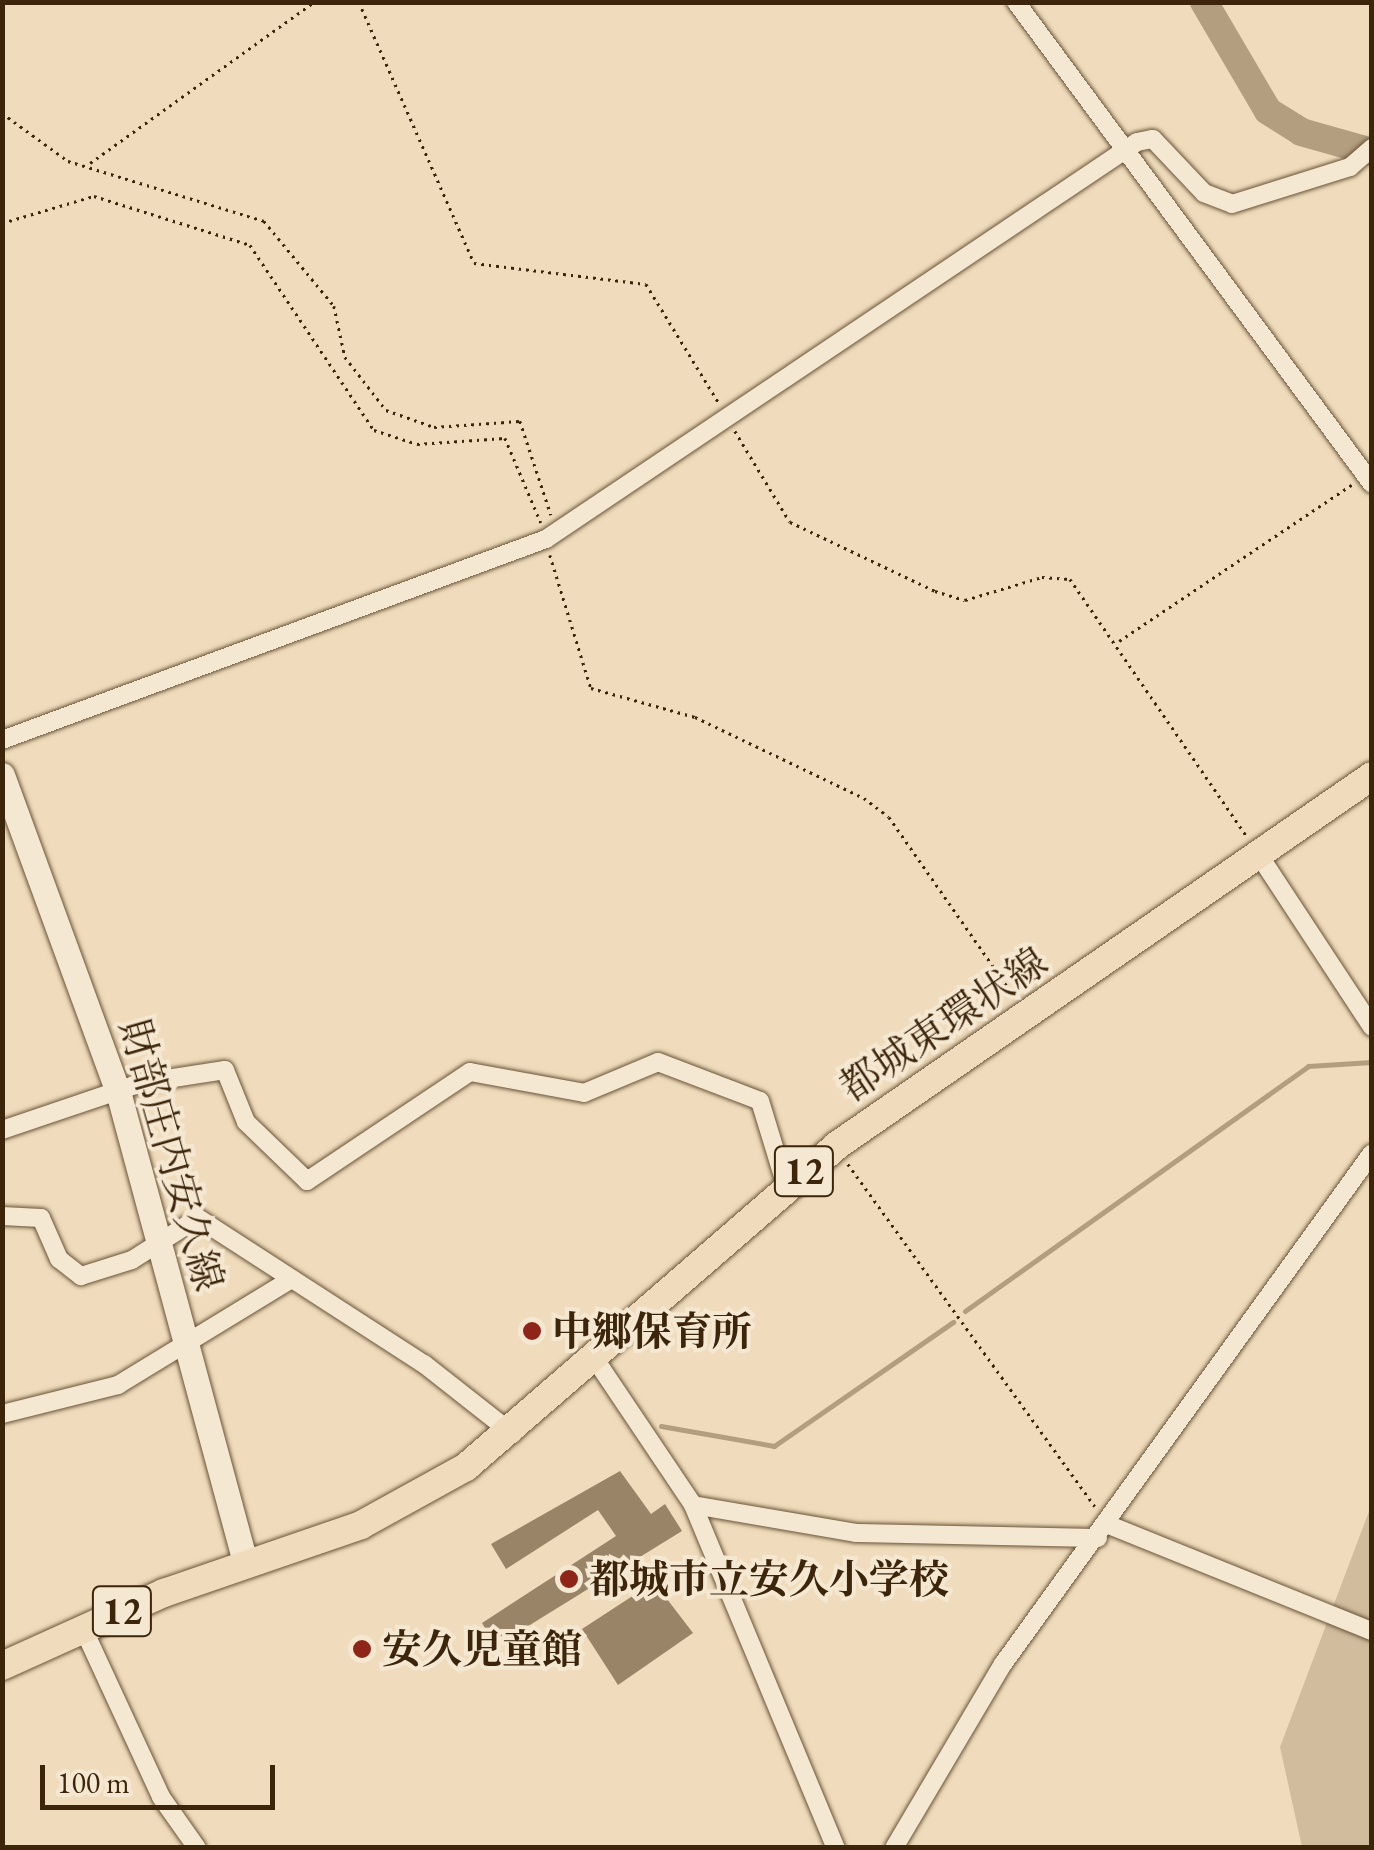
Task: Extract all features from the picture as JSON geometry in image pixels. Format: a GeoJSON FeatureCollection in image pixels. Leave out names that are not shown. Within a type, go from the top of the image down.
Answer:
{"type":"FeatureCollection","features":[{"type":"Feature","properties":{"kind":"main road","name":"財部庄内安久線"},"geometry":{"type":"LineString","coordinates":[[2,775],[119,1095],[245,1563]]}},
{"type":"Feature","properties":{"kind":"main road","name":"都城東環状線"},"geometry":{"type":"LineString","coordinates":[[2,1666],[83,1628],[245,1563],[361,1525],[513,1434],[786,1186],[836,1146],[1372,776]]}},
{"type":"Feature","properties":{"kind":"street"},"geometry":{"type":"LineString","coordinates":[[1016,2],[1368,480]]}},
{"type":"Feature","properties":{"kind":"street"},"geometry":{"type":"LineString","coordinates":[[2,740],[551,536],[1128,150],[1153,139],[1204,193],[1232,204],[1350,167],[1372,148]]}},
{"type":"Feature","properties":{"kind":"street"},"geometry":{"type":"LineString","coordinates":[[1259,855],[1372,1026]]}},
{"type":"Feature","properties":{"kind":"street"},"geometry":{"type":"LineString","coordinates":[[2,1130],[204,1068],[225,1070],[246,1122],[307,1181],[470,1072],[584,1093],[658,1062],[760,1101],[786,1186]]}},
{"type":"Feature","properties":{"kind":"street"},"geometry":{"type":"LineString","coordinates":[[894,1848],[1004,1664],[1104,1531],[1372,1153]]}},
{"type":"Feature","properties":{"kind":"street"},"geometry":{"type":"LineString","coordinates":[[2,1216],[41,1218],[60,1259],[81,1276],[160,1242],[198,1218],[287,1282],[424,1364],[513,1434]]}},
{"type":"Feature","properties":{"kind":"street"},"geometry":{"type":"LineString","coordinates":[[2,1414],[118,1385],[287,1282]]}},
{"type":"Feature","properties":{"kind":"street"},"geometry":{"type":"LineString","coordinates":[[594,1359],[693,1505],[836,1848]]}},
{"type":"Feature","properties":{"kind":"street"},"geometry":{"type":"LineString","coordinates":[[693,1505],[856,1533],[1104,1531],[1372,1630]]}},
{"type":"Feature","properties":{"kind":"street"},"geometry":{"type":"LineString","coordinates":[[83,1628],[162,1797],[197,1848]]}},
{"type":"Feature","properties":{"kind":"path"},"geometry":{"type":"LineString","coordinates":[[88,164],[314,2]]}},
{"type":"Feature","properties":{"kind":"path"},"geometry":{"type":"LineString","coordinates":[[359,2],[474,263],[646,284],[790,522],[965,600],[1063,575],[1117,642],[1259,855]]}},
{"type":"Feature","properties":{"kind":"path"},"geometry":{"type":"LineString","coordinates":[[2,113],[48,150],[264,221],[334,306],[345,357],[397,418],[434,427],[520,421],[591,688],[695,716],[864,798],[889,816],[1027,1015]]}},
{"type":"Feature","properties":{"kind":"path"},"geometry":{"type":"LineString","coordinates":[[2,222],[94,196],[250,245],[374,430],[417,444],[505,438],[551,536]]}},
{"type":"Feature","properties":{"kind":"path"},"geometry":{"type":"LineString","coordinates":[[1117,642],[1368,480]]}},
{"type":"Feature","properties":{"kind":"path"},"geometry":{"type":"LineString","coordinates":[[836,1146],[1104,1531]]}},
{"type":"Feature","properties":{"kind":"shaded area"},"geometry":{"type":"Polygon","coordinates":[[[1371,1506],[1371,1847],[1302,1847],[1280,1747],[1371,1506]]]}},
{"type":"Feature","properties":{"kind":"building"},"geometry":{"type":"Polygon","coordinates":[[[620,1471],[651,1514],[665,1504],[682,1531],[496,1646],[482,1623],[616,1536],[598,1510],[506,1569],[491,1544],[620,1471]]]}},
{"type":"Feature","properties":{"kind":"building"},"geometry":{"type":"Polygon","coordinates":[[[654,1582],[693,1633],[618,1685],[582,1629],[654,1582]]]}},
{"type":"Feature","properties":{"kind":"waterway"},"geometry":{"type":"LineString","coordinates":[[1204,2],[1268,111],[1301,132],[1372,152]]}},
{"type":"Feature","properties":{"kind":"waterway"},"geometry":{"type":"LineString","coordinates":[[965,1311],[1308,1066],[1372,1062]]}},
{"type":"Feature","properties":{"kind":"waterway"},"geometry":{"type":"LineString","coordinates":[[661,1426],[774,1446],[953,1322]]}},
{"type":"Feature","properties":{"kind":"place","name":"中郷保育所"},"geometry":{"type":"Point","coordinates":[532,1331]}},
{"type":"Feature","properties":{"kind":"place","name":"都城市立安久小学校"},"geometry":{"type":"Point","coordinates":[569,1579]}},
{"type":"Feature","properties":{"kind":"place","name":"安久児童館"},"geometry":{"type":"Point","coordinates":[362,1649]}}]}
